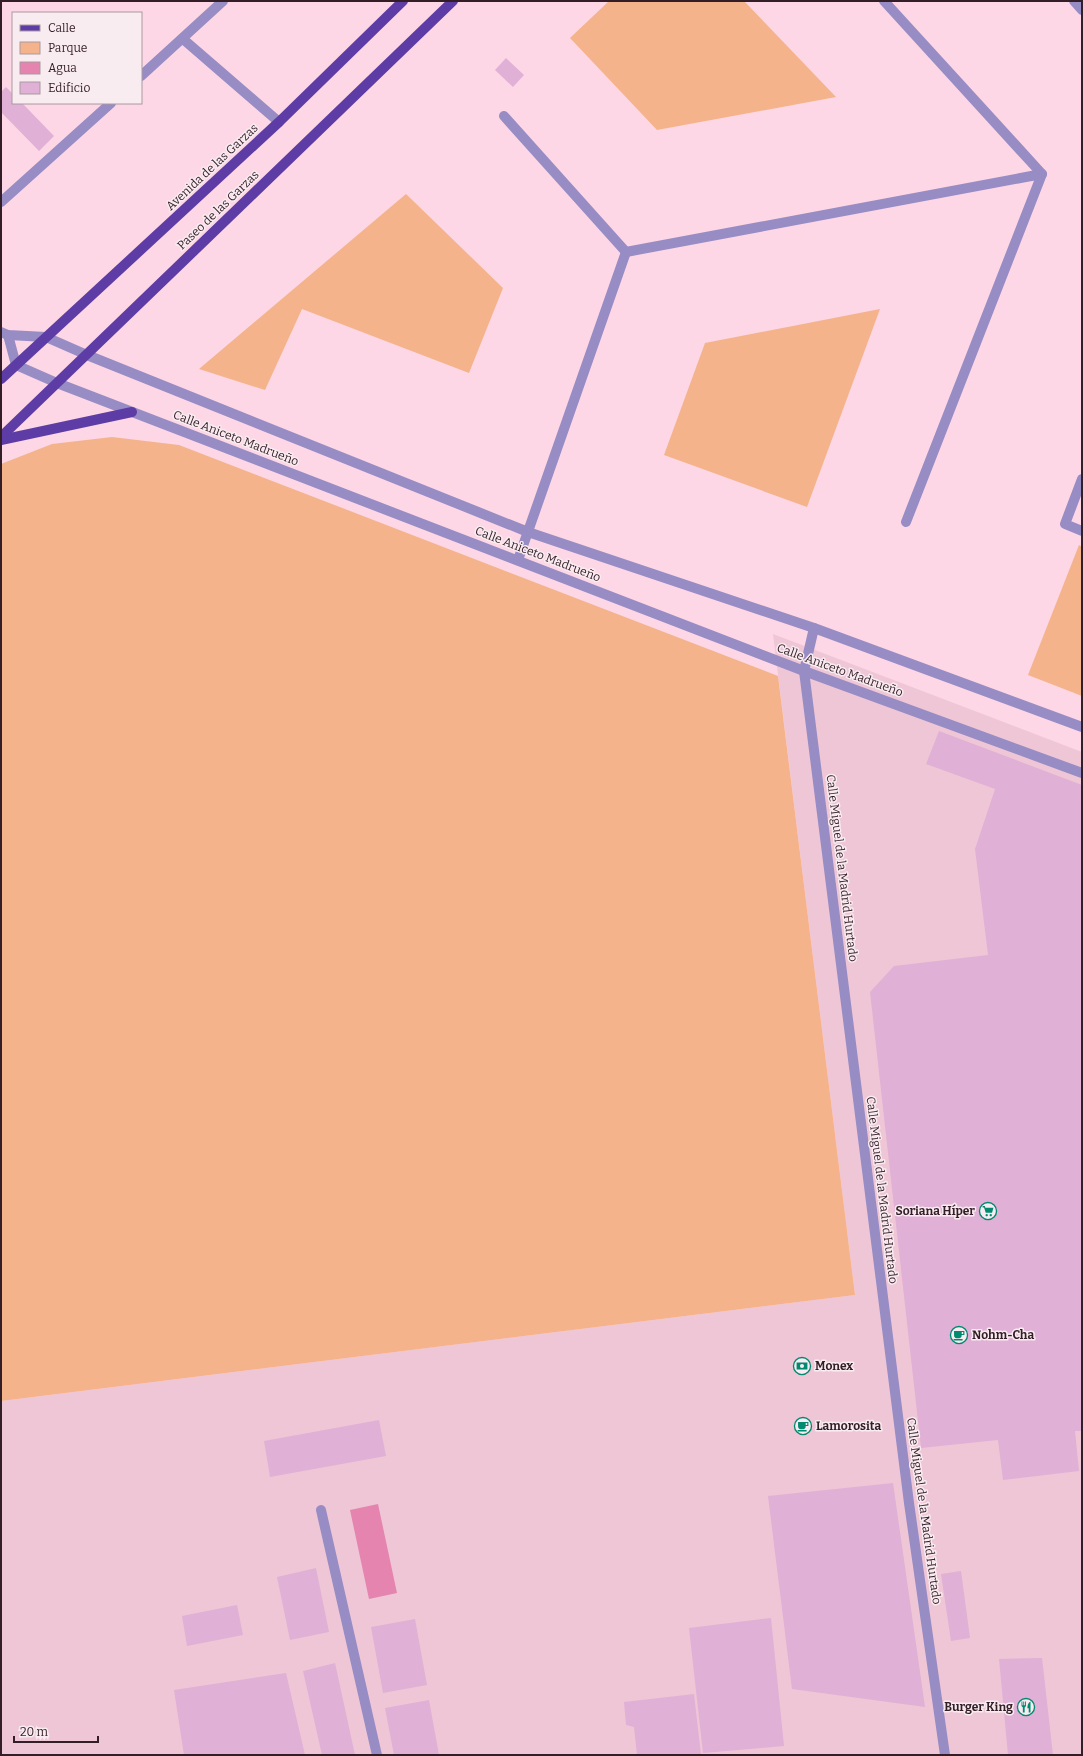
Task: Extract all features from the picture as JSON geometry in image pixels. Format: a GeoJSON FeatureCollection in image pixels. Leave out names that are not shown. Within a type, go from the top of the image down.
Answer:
{"type":"FeatureCollection","features":[{"type":"Feature","properties":{"kind":"main road","name":"Avenida de las Garzas"},"geometry":{"type":"LineString","coordinates":[[16,365],[279,122],[403,1]]}},
{"type":"Feature","properties":{"kind":"main road","name":"Paseo de las Garzas"},"geometry":{"type":"LineString","coordinates":[[1,437],[452,1]]}},
{"type":"Feature","properties":{"kind":"main road"},"geometry":{"type":"LineString","coordinates":[[1,379],[16,365]]}},
{"type":"Feature","properties":{"kind":"main road"},"geometry":{"type":"LineString","coordinates":[[1,440],[132,412]]}},
{"type":"Feature","properties":{"kind":"street"},"geometry":{"type":"LineString","coordinates":[[142,75],[223,1]]}},
{"type":"Feature","properties":{"kind":"street"},"geometry":{"type":"LineString","coordinates":[[884,1],[1042,174]]}},
{"type":"Feature","properties":{"kind":"street"},"geometry":{"type":"LineString","coordinates":[[1074,1],[1082,10]]}},
{"type":"Feature","properties":{"kind":"street"},"geometry":{"type":"LineString","coordinates":[[183,39],[279,122]]}},
{"type":"Feature","properties":{"kind":"street"},"geometry":{"type":"LineString","coordinates":[[1,202],[110,104]]}},
{"type":"Feature","properties":{"kind":"street"},"geometry":{"type":"LineString","coordinates":[[504,116],[626,252]]}},
{"type":"Feature","properties":{"kind":"street"},"geometry":{"type":"LineString","coordinates":[[626,252],[1042,174]]}},
{"type":"Feature","properties":{"kind":"street"},"geometry":{"type":"LineString","coordinates":[[906,522],[1042,174]]}},
{"type":"Feature","properties":{"kind":"street"},"geometry":{"type":"LineString","coordinates":[[518,560],[626,252]]}},
{"type":"Feature","properties":{"kind":"street","name":"Calle Aniceto Madrueño"},"geometry":{"type":"LineString","coordinates":[[1082,727],[814,628],[528,532],[87,355],[46,337],[4,334],[16,365],[57,383],[804,671],[1082,773]]}},
{"type":"Feature","properties":{"kind":"street"},"geometry":{"type":"LineString","coordinates":[[1082,479],[1065,524],[1082,531]]}},
{"type":"Feature","properties":{"kind":"street","name":"Calle Miguel de la Madrid Hurtado"},"geometry":{"type":"LineString","coordinates":[[814,628],[804,671],[909,1504],[945,1755]]}},
{"type":"Feature","properties":{"kind":"street"},"geometry":{"type":"LineString","coordinates":[[321,1510],[377,1755]]}},
{"type":"Feature","properties":{"kind":"shaded area"},"geometry":{"type":"Polygon","coordinates":[[[773,634],[1082,752],[1082,1755],[1,1755],[1,1401],[855,1295],[773,634]]]}},
{"type":"Feature","properties":{"kind":"green space"},"geometry":{"type":"Polygon","coordinates":[[[609,1],[744,1],[836,97],[657,130],[570,38],[609,1]]]}},
{"type":"Feature","properties":{"kind":"green space"},"geometry":{"type":"Polygon","coordinates":[[[406,194],[503,288],[469,373],[302,309],[265,390],[199,369],[406,194]]]}},
{"type":"Feature","properties":{"kind":"green space"},"geometry":{"type":"Polygon","coordinates":[[[880,309],[807,507],[664,455],[705,343],[880,309]]]}},
{"type":"Feature","properties":{"kind":"green space"},"geometry":{"type":"Polygon","coordinates":[[[112,437],[179,445],[778,676],[855,1295],[1,1401],[1,464],[52,444],[112,437]]]}},
{"type":"Feature","properties":{"kind":"green space"},"geometry":{"type":"Polygon","coordinates":[[[1079,545],[1082,547],[1082,696],[1028,675],[1079,545]]]}},
{"type":"Feature","properties":{"kind":"water"},"geometry":{"type":"Polygon","coordinates":[[[378,1504],[397,1593],[369,1599],[350,1510],[378,1504]]]}},
{"type":"Feature","properties":{"kind":"building"},"geometry":{"type":"Polygon","coordinates":[[[506,58],[524,75],[513,87],[495,70],[506,58]]]}},
{"type":"Feature","properties":{"kind":"building"},"geometry":{"type":"Polygon","coordinates":[[[6,87],[12,93],[12,104],[23,104],[54,136],[39,151],[1,112],[1,92],[6,87]]]}},
{"type":"Feature","properties":{"kind":"building","name":"Soriana Híper"},"geometry":{"type":"Polygon","coordinates":[[[939,731],[1082,785],[1082,1431],[1075,1431],[1079,1471],[1003,1480],[998,1440],[921,1448],[870,992],[894,966],[988,955],[975,849],[995,789],[926,764],[939,731]]]}},
{"type":"Feature","properties":{"kind":"building"},"geometry":{"type":"Polygon","coordinates":[[[379,1420],[386,1456],[270,1477],[264,1441],[379,1420]]]}},
{"type":"Feature","properties":{"kind":"building"},"geometry":{"type":"Polygon","coordinates":[[[893,1483],[925,1707],[792,1689],[768,1496],[893,1483]]]}},
{"type":"Feature","properties":{"kind":"building"},"geometry":{"type":"Polygon","coordinates":[[[316,1568],[329,1632],[290,1640],[277,1577],[316,1568]]]}},
{"type":"Feature","properties":{"kind":"building"},"geometry":{"type":"Polygon","coordinates":[[[961,1571],[970,1638],[951,1641],[941,1574],[961,1571]]]}},
{"type":"Feature","properties":{"kind":"building"},"geometry":{"type":"Polygon","coordinates":[[[237,1605],[243,1635],[187,1646],[182,1616],[237,1605]]]}},
{"type":"Feature","properties":{"kind":"building"},"geometry":{"type":"Polygon","coordinates":[[[771,1618],[784,1746],[703,1753],[689,1628],[771,1618]]]}},
{"type":"Feature","properties":{"kind":"building"},"geometry":{"type":"Polygon","coordinates":[[[415,1619],[427,1685],[383,1693],[371,1627],[415,1619]]]}},
{"type":"Feature","properties":{"kind":"building","name":"Burger King"},"geometry":{"type":"Polygon","coordinates":[[[1042,1658],[1053,1755],[1008,1755],[999,1659],[1042,1658]]]}},
{"type":"Feature","properties":{"kind":"building"},"geometry":{"type":"Polygon","coordinates":[[[335,1663],[355,1755],[322,1755],[303,1671],[335,1663]]]}},
{"type":"Feature","properties":{"kind":"building"},"geometry":{"type":"Polygon","coordinates":[[[286,1673],[305,1755],[184,1755],[174,1690],[286,1673]]]}},
{"type":"Feature","properties":{"kind":"building"},"geometry":{"type":"Polygon","coordinates":[[[694,1694],[701,1755],[637,1755],[634,1727],[626,1725],[624,1702],[694,1694]]]}},
{"type":"Feature","properties":{"kind":"building"},"geometry":{"type":"Polygon","coordinates":[[[429,1700],[439,1755],[394,1755],[385,1708],[429,1700]]]}},
{"type":"Feature","properties":{"kind":"place","name":"Soriana Híper"},"geometry":{"type":"Point","coordinates":[988,1211]}},
{"type":"Feature","properties":{"kind":"place","name":"Nohm-Cha"},"geometry":{"type":"Point","coordinates":[959,1335]}},
{"type":"Feature","properties":{"kind":"place","name":"Monex"},"geometry":{"type":"Point","coordinates":[802,1366]}},
{"type":"Feature","properties":{"kind":"place","name":"Lamorosita"},"geometry":{"type":"Point","coordinates":[803,1426]}},
{"type":"Feature","properties":{"kind":"place","name":"Burger King"},"geometry":{"type":"Point","coordinates":[1026,1707]}}]}
